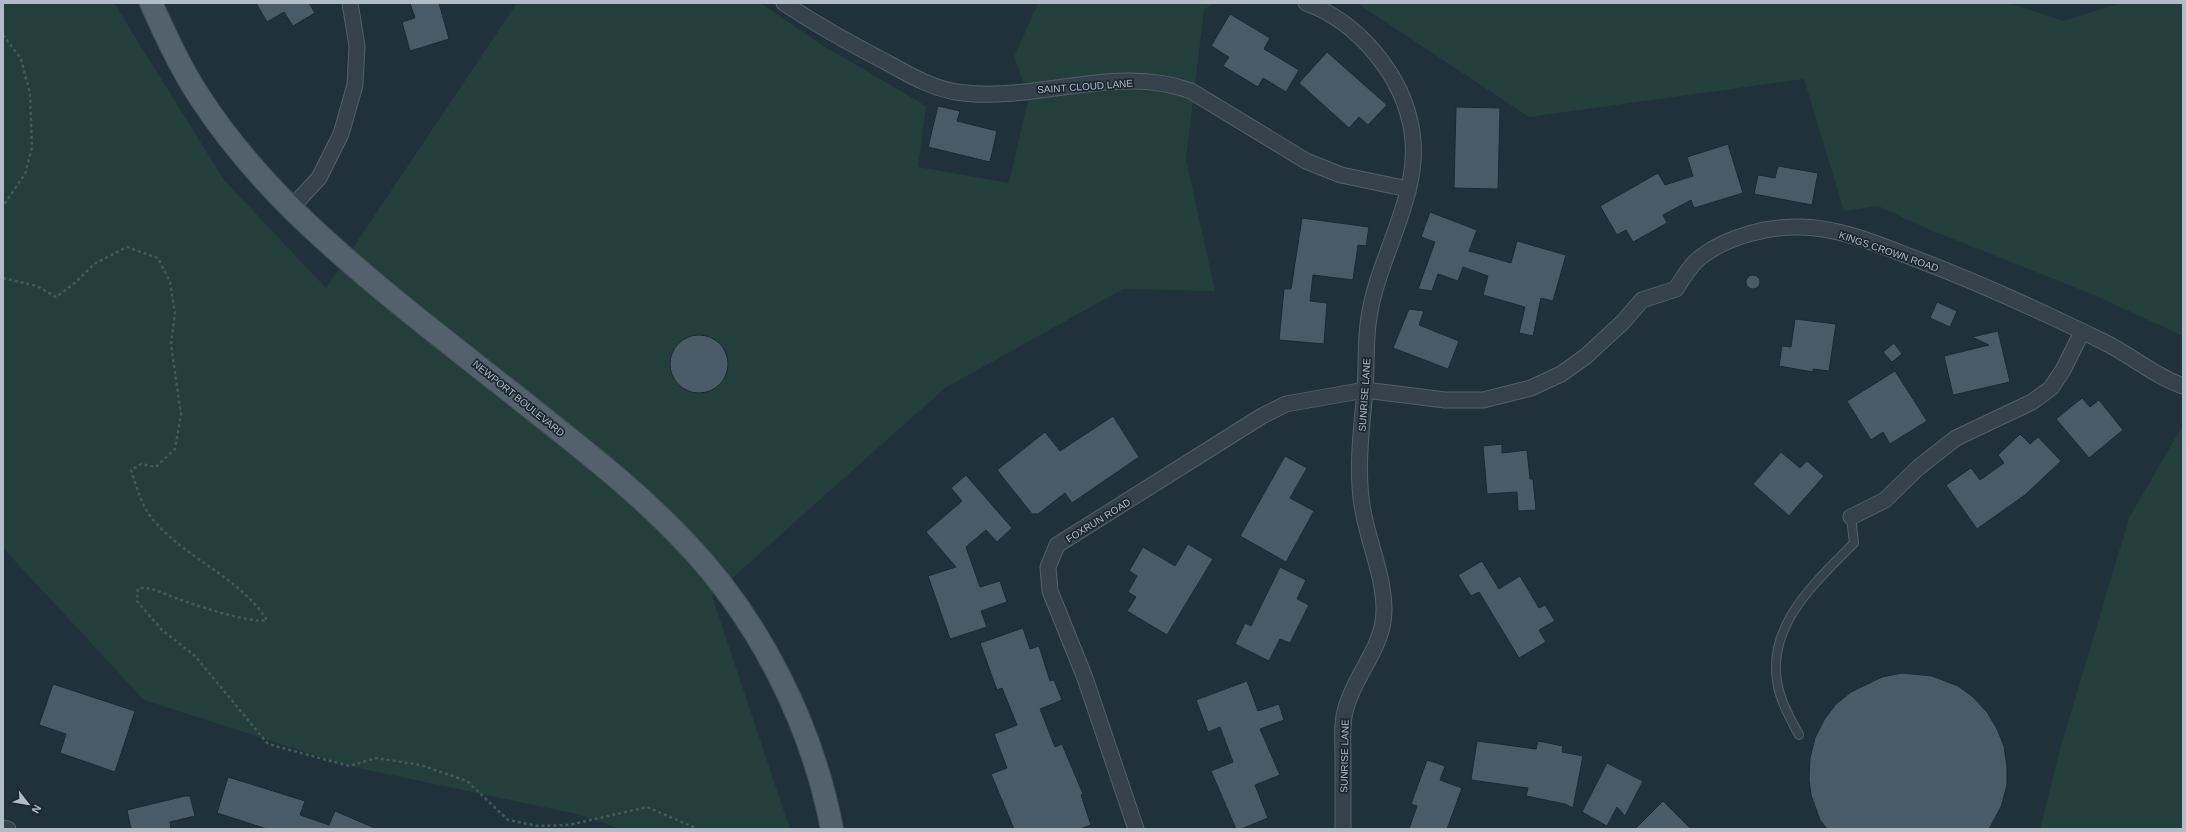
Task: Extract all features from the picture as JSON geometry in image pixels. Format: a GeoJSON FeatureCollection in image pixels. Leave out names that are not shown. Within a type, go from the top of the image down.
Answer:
{"type":"FeatureCollection","features":[{"type":"Feature","properties":{"kind":"main road","name":"NEWPORT BOULEVARD"},"geometry":{"type":"LineString","coordinates":[[151,3],[170,44],[199,96],[242,153],[291,208],[337,251],[631,488],[688,545],[740,610],[784,685],[807,741],[826,798],[832,829]]}},
{"type":"Feature","properties":{"kind":"street"},"geometry":{"type":"LineString","coordinates":[[291,208],[319,178],[342,134],[355,85],[357,46],[350,3]]}},
{"type":"Feature","properties":{"kind":"street","name":"SAINT CLOUD LANE"},"geometry":{"type":"LineString","coordinates":[[784,3],[852,44],[922,81],[956,92],[991,93],[1126,81],[1173,84],[1191,91],[1306,162],[1341,175],[1408,189]]}},
{"type":"Feature","properties":{"kind":"street","name":"SUNRISE LANE"},"geometry":{"type":"LineString","coordinates":[[1306,3],[1334,16],[1351,29],[1376,55],[1401,90],[1407,107],[1412,134],[1412,164],[1408,189],[1400,216],[1374,287],[1368,320],[1365,390],[1359,450],[1362,504],[1380,577],[1384,610],[1380,637],[1371,659],[1354,686],[1345,709],[1343,734],[1343,829]]}},
{"type":"Feature","properties":{"kind":"street","name":"KINGS CROWN ROAD"},"geometry":{"type":"LineString","coordinates":[[1365,390],[1452,400],[1483,400],[1531,388],[1561,374],[1585,357],[1623,322],[1642,300],[1676,289],[1685,274],[1701,256],[1728,241],[1756,232],[1782,228],[1821,229],[1864,240],[2011,297],[2104,342],[2151,370],[2183,386]]}},
{"type":"Feature","properties":{"kind":"street"},"geometry":{"type":"LineString","coordinates":[[1851,517],[1885,500],[1919,467],[1956,438],[2032,402],[2051,388],[2063,370],[2082,332]]}},
{"type":"Feature","properties":{"kind":"street","name":"FOXRUN ROAD"},"geometry":{"type":"LineString","coordinates":[[1136,829],[1085,678],[1050,591],[1048,567],[1057,545],[1262,416],[1286,404],[1365,390]]}},
{"type":"Feature","properties":{"kind":"street"},"geometry":{"type":"LineString","coordinates":[[3,828],[8,829]]}},
{"type":"Feature","properties":{"kind":"lane"},"geometry":{"type":"LineString","coordinates":[[1799,735],[1783,703],[1777,682],[1775,659],[1782,630],[1795,608],[1854,542],[1851,517]]}},
{"type":"Feature","properties":{"kind":"path"},"geometry":{"type":"LineString","coordinates":[[3,35],[21,60],[30,94],[32,148],[25,174],[3,206]]}},
{"type":"Feature","properties":{"kind":"path"},"geometry":{"type":"LineString","coordinates":[[3,278],[37,286],[56,297],[76,282],[94,264],[127,247],[158,258],[170,282],[175,313],[171,345],[181,414],[175,449],[156,467],[141,464],[131,470],[137,488],[150,516],[170,538],[236,585],[256,604],[266,620],[258,622],[176,599],[150,588],[138,588],[137,601],[162,630],[195,656],[268,744],[349,766],[376,758],[421,765],[467,781],[508,820],[531,825],[569,825],[647,807],[698,829]]}},
{"type":"Feature","properties":{"kind":"green space"},"geometry":{"type":"Polygon","coordinates":[[[3,3],[114,3],[224,180],[326,288],[517,3],[760,3],[822,45],[926,106],[918,167],[1009,183],[1029,96],[1014,57],[1038,3],[1215,3],[1204,9],[1186,159],[1215,291],[1123,289],[945,388],[712,596],[790,829],[620,829],[581,815],[349,766],[144,700],[3,548],[3,3]]]}},
{"type":"Feature","properties":{"kind":"green space"},"geometry":{"type":"Polygon","coordinates":[[[1357,3],[2009,3],[2063,21],[2121,3],[2183,3],[2183,336],[2094,295],[1928,229],[1878,206],[1844,211],[1804,79],[1529,117],[1357,3]]]}},
{"type":"Feature","properties":{"kind":"green space"},"geometry":{"type":"Polygon","coordinates":[[[2183,425],[2183,829],[2040,829],[2061,746],[2129,518],[2183,425]]]}},
{"type":"Feature","properties":{"kind":"building"},"geometry":{"type":"Polygon","coordinates":[[[256,3],[309,3],[315,13],[293,26],[284,12],[267,22],[256,3]]]}},
{"type":"Feature","properties":{"kind":"building"},"geometry":{"type":"Polygon","coordinates":[[[410,3],[439,3],[449,39],[410,51],[402,22],[415,18],[410,3]]]}},
{"type":"Feature","properties":{"kind":"building"},"geometry":{"type":"Polygon","coordinates":[[[1230,14],[1270,38],[1264,49],[1299,70],[1286,92],[1263,78],[1258,87],[1223,66],[1229,57],[1211,46],[1230,14]]]}},
{"type":"Feature","properties":{"kind":"building"},"geometry":{"type":"Polygon","coordinates":[[[1327,52],[1387,105],[1368,125],[1359,117],[1349,128],[1299,83],[1327,52]]]}},
{"type":"Feature","properties":{"kind":"building"},"geometry":{"type":"Polygon","coordinates":[[[938,106],[960,111],[957,121],[997,131],[990,162],[928,147],[938,106]]]}},
{"type":"Feature","properties":{"kind":"building"},"geometry":{"type":"Polygon","coordinates":[[[1456,107],[1500,108],[1498,189],[1454,188],[1456,107]]]}},
{"type":"Feature","properties":{"kind":"building"},"geometry":{"type":"Polygon","coordinates":[[[1728,144],[1743,193],[1694,208],[1691,200],[1663,215],[1667,223],[1633,242],[1626,230],[1617,235],[1600,206],[1658,173],[1665,185],[1693,176],[1687,157],[1728,144]]]}},
{"type":"Feature","properties":{"kind":"building"},"geometry":{"type":"Polygon","coordinates":[[[1778,166],[1818,173],[1812,205],[1754,194],[1758,175],[1775,178],[1778,166]]]}},
{"type":"Feature","properties":{"kind":"building"},"geometry":{"type":"Polygon","coordinates":[[[1430,212],[1477,230],[1469,251],[1511,263],[1517,241],[1566,255],[1553,301],[1541,298],[1533,336],[1519,333],[1525,307],[1483,295],[1488,276],[1463,267],[1458,281],[1438,274],[1432,291],[1418,289],[1435,242],[1421,237],[1430,212]]]}},
{"type":"Feature","properties":{"kind":"building"},"geometry":{"type":"Polygon","coordinates":[[[1302,218],[1369,227],[1366,246],[1358,245],[1353,280],[1313,275],[1310,301],[1327,303],[1324,344],[1279,340],[1284,289],[1291,289],[1302,218]]]}},
{"type":"Feature","properties":{"kind":"building"},"geometry":{"type":"Polygon","coordinates":[[[1750,275],[1756,275],[1760,279],[1760,285],[1756,289],[1750,289],[1746,285],[1746,279],[1750,275]]]}},
{"type":"Feature","properties":{"kind":"building"},"geometry":{"type":"Polygon","coordinates":[[[1937,302],[1957,311],[1950,327],[1930,318],[1937,302]]]}},
{"type":"Feature","properties":{"kind":"building"},"geometry":{"type":"Polygon","coordinates":[[[1409,309],[1424,311],[1419,325],[1459,341],[1448,369],[1393,348],[1409,309]]]}},
{"type":"Feature","properties":{"kind":"building"},"geometry":{"type":"Polygon","coordinates":[[[1795,319],[1836,324],[1829,371],[1813,369],[1813,372],[1779,366],[1782,346],[1791,347],[1795,319]]]}},
{"type":"Feature","properties":{"kind":"building"},"geometry":{"type":"Polygon","coordinates":[[[1998,331],[2010,382],[1953,395],[1944,356],[1989,345],[1972,337],[1998,331]]]}},
{"type":"Feature","properties":{"kind":"building"},"geometry":{"type":"Polygon","coordinates":[[[699,335],[710,337],[723,348],[726,353],[728,364],[726,375],[715,388],[710,391],[699,393],[688,391],[675,380],[672,375],[670,364],[672,353],[683,340],[688,337],[699,335]]]}},
{"type":"Feature","properties":{"kind":"building"},"geometry":{"type":"Polygon","coordinates":[[[1894,343],[1902,354],[1892,362],[1883,352],[1894,343]]]}},
{"type":"Feature","properties":{"kind":"building"},"geometry":{"type":"Polygon","coordinates":[[[1895,371],[1927,421],[1890,444],[1883,432],[1871,440],[1847,401],[1895,371]]]}},
{"type":"Feature","properties":{"kind":"building"},"geometry":{"type":"Polygon","coordinates":[[[2082,398],[2090,407],[2099,400],[2123,430],[2089,458],[2056,419],[2082,398]]]}},
{"type":"Feature","properties":{"kind":"building"},"geometry":{"type":"Polygon","coordinates":[[[1113,416],[1139,457],[1072,503],[1065,493],[1038,514],[1032,514],[997,470],[1045,432],[1060,451],[1113,416]]]}},
{"type":"Feature","properties":{"kind":"building"},"geometry":{"type":"Polygon","coordinates":[[[2020,434],[2030,444],[2038,437],[2061,461],[2025,495],[1977,529],[1946,485],[1971,468],[1980,480],[2004,463],[1998,455],[2020,434]]]}},
{"type":"Feature","properties":{"kind":"building"},"geometry":{"type":"Polygon","coordinates":[[[1502,444],[1502,453],[1527,450],[1530,479],[1533,479],[1536,510],[1518,511],[1517,492],[1487,494],[1483,446],[1502,444]]]}},
{"type":"Feature","properties":{"kind":"building"},"geometry":{"type":"Polygon","coordinates":[[[1781,452],[1800,468],[1807,461],[1824,476],[1789,516],[1753,484],[1781,452]]]}},
{"type":"Feature","properties":{"kind":"building"},"geometry":{"type":"Polygon","coordinates":[[[1285,456],[1307,468],[1290,498],[1314,511],[1286,562],[1240,536],[1285,456]]]}},
{"type":"Feature","properties":{"kind":"building"},"geometry":{"type":"Polygon","coordinates":[[[966,475],[1012,528],[997,542],[986,530],[966,547],[980,587],[1000,581],[1007,602],[981,611],[987,627],[950,639],[928,576],[956,567],[926,532],[962,501],[951,488],[966,475]]]}},
{"type":"Feature","properties":{"kind":"building"},"geometry":{"type":"Polygon","coordinates":[[[1188,544],[1213,559],[1167,635],[1127,611],[1136,597],[1128,592],[1137,576],[1129,571],[1143,547],[1175,566],[1188,544]]]}},
{"type":"Feature","properties":{"kind":"building"},"geometry":{"type":"Polygon","coordinates":[[[1482,561],[1499,589],[1520,576],[1539,608],[1545,605],[1555,621],[1539,630],[1546,642],[1519,658],[1479,592],[1471,596],[1458,575],[1482,561]]]}},
{"type":"Feature","properties":{"kind":"building"},"geometry":{"type":"Polygon","coordinates":[[[1280,567],[1306,580],[1297,599],[1309,605],[1290,643],[1280,639],[1269,661],[1235,644],[1245,623],[1251,626],[1280,567]]]}},
{"type":"Feature","properties":{"kind":"building"},"geometry":{"type":"Polygon","coordinates":[[[1023,628],[1030,649],[1039,646],[1050,681],[1054,680],[1062,700],[1040,709],[1055,747],[1062,744],[1083,794],[1081,795],[1091,825],[1080,829],[1014,829],[991,774],[1007,768],[994,734],[1017,725],[1002,688],[997,690],[980,643],[1023,628]]]}},
{"type":"Feature","properties":{"kind":"building"},"geometry":{"type":"Polygon","coordinates":[[[1902,673],[1932,676],[1958,686],[1973,697],[1987,712],[1997,729],[2004,746],[2007,766],[2007,785],[2001,807],[1989,829],[1827,829],[1820,820],[1811,795],[1809,779],[1810,758],[1815,738],[1824,720],[1836,704],[1851,692],[1882,677],[1902,673]]]}},
{"type":"Feature","properties":{"kind":"building"},"geometry":{"type":"Polygon","coordinates":[[[1247,681],[1258,711],[1279,704],[1284,720],[1260,729],[1280,775],[1255,785],[1268,818],[1241,829],[1236,829],[1211,771],[1233,762],[1220,727],[1208,732],[1196,700],[1247,681]]]}},
{"type":"Feature","properties":{"kind":"building"},"geometry":{"type":"Polygon","coordinates":[[[53,684],[135,711],[115,772],[60,753],[66,734],[39,725],[53,684]]]}},
{"type":"Feature","properties":{"kind":"building"},"geometry":{"type":"Polygon","coordinates":[[[1477,741],[1536,749],[1538,741],[1563,746],[1562,752],[1583,756],[1573,808],[1565,804],[1526,796],[1528,788],[1471,780],[1477,741]]]}},
{"type":"Feature","properties":{"kind":"building"},"geometry":{"type":"Polygon","coordinates":[[[1427,760],[1445,766],[1440,780],[1462,788],[1447,829],[1409,829],[1417,806],[1411,804],[1427,760]]]}},
{"type":"Feature","properties":{"kind":"building"},"geometry":{"type":"Polygon","coordinates":[[[1607,763],[1643,781],[1625,816],[1617,807],[1607,826],[1582,812],[1607,763]]]}},
{"type":"Feature","properties":{"kind":"building"},"geometry":{"type":"Polygon","coordinates":[[[228,777],[305,801],[300,815],[329,825],[335,811],[377,829],[267,829],[217,813],[228,777]]]}},
{"type":"Feature","properties":{"kind":"building"},"geometry":{"type":"Polygon","coordinates":[[[190,796],[195,816],[170,822],[171,829],[131,829],[127,810],[190,796]]]}},
{"type":"Feature","properties":{"kind":"building"},"geometry":{"type":"Polygon","coordinates":[[[1663,801],[1691,829],[1635,829],[1663,801]]]}}]}
